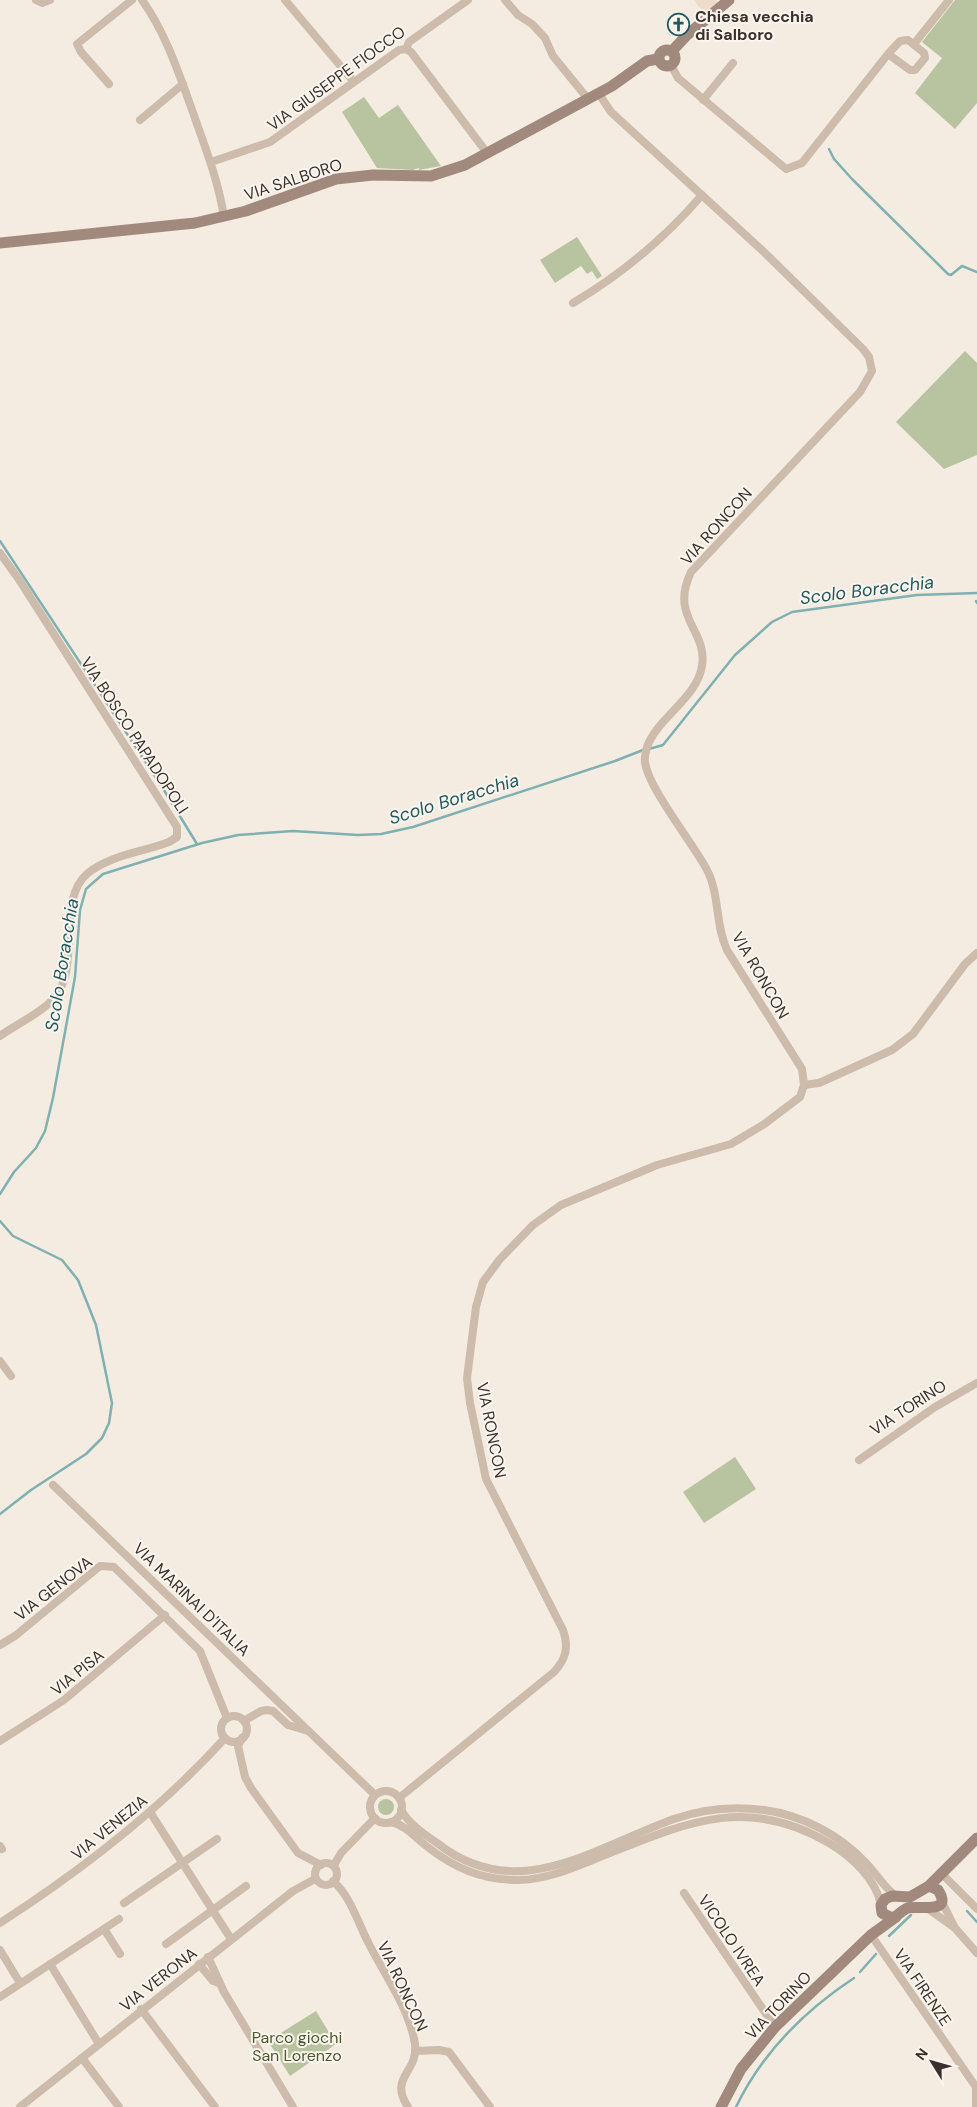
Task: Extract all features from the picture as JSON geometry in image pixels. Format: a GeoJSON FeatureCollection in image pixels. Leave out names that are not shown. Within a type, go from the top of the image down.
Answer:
{"type":"FeatureCollection","features":[{"type":"Feature","properties":{"kind":"street"},"geometry":{"type":"LineString","coordinates":[[36,0],[42,3],[50,0]]}},
{"type":"Feature","properties":{"kind":"street"},"geometry":{"type":"LineString","coordinates":[[109,84],[77,44],[132,0]]}},
{"type":"Feature","properties":{"kind":"street"},"geometry":{"type":"LineString","coordinates":[[142,0],[160,28],[183,84],[218,183],[224,217]]}},
{"type":"Feature","properties":{"kind":"street"},"geometry":{"type":"LineString","coordinates":[[286,0],[354,82]]}},
{"type":"Feature","properties":{"kind":"street","name":"VIA GIUSEPPE FIOCCO"},"geometry":{"type":"LineString","coordinates":[[211,162],[270,142],[399,50],[406,49],[409,42],[468,0]]}},
{"type":"Feature","properties":{"kind":"street"},"geometry":{"type":"LineString","coordinates":[[506,0],[518,15],[532,24],[545,38],[553,56],[588,99]]}},
{"type":"Feature","properties":{"kind":"street"},"geometry":{"type":"LineString","coordinates":[[914,44],[949,0]]}},
{"type":"Feature","properties":{"kind":"street","name":"VIA SALBORO"},"geometry":{"type":"LineString","coordinates":[[0,243],[195,223],[224,217],[336,179],[373,175],[431,176],[465,165],[599,94],[647,61],[658,59],[663,50],[672,51],[724,1]]}},
{"type":"Feature","properties":{"kind":"street"},"geometry":{"type":"LineString","coordinates":[[671,65],[678,78],[702,100],[786,169],[802,163],[888,54],[900,41],[904,38],[914,44],[924,53],[925,58],[915,70],[910,70],[888,54]]}},
{"type":"Feature","properties":{"kind":"street"},"geometry":{"type":"LineString","coordinates":[[406,49],[412,52],[487,154]]}},
{"type":"Feature","properties":{"kind":"street"},"geometry":{"type":"LineString","coordinates":[[658,59],[663,66],[671,65],[675,59],[672,51]]}},
{"type":"Feature","properties":{"kind":"street"},"geometry":{"type":"LineString","coordinates":[[702,100],[733,62]]}},
{"type":"Feature","properties":{"kind":"street"},"geometry":{"type":"LineString","coordinates":[[140,120],[183,84]]}},
{"type":"Feature","properties":{"kind":"street","name":"VIA RONCON"},"geometry":{"type":"LineString","coordinates":[[398,1798],[554,1672],[562,1664],[567,1647],[563,1630],[486,1479],[470,1403],[467,1378],[476,1307],[483,1282],[514,1244],[551,1211],[571,1200],[652,1167],[731,1144],[748,1135],[800,1097],[804,1085],[802,1069],[727,950],[720,934],[716,895],[707,870],[652,781],[645,762],[645,754],[648,745],[700,674],[702,658],[700,648],[683,607],[686,586],[691,572],[860,392],[872,371],[869,357],[863,349],[764,252],[611,112],[599,94]]}},
{"type":"Feature","properties":{"kind":"street"},"geometry":{"type":"LineString","coordinates":[[573,302],[624,270],[680,220],[702,195]]}},
{"type":"Feature","properties":{"kind":"street","name":"VIA BOSCO PAPADOPOLI"},"geometry":{"type":"LineString","coordinates":[[0,553],[177,827],[177,838],[170,842],[112,860],[86,874],[80,882],[72,905],[67,967],[63,985],[46,1005],[0,1036]]}},
{"type":"Feature","properties":{"kind":"street"},"geometry":{"type":"LineString","coordinates":[[804,1085],[819,1083],[892,1050],[899,1045],[913,1034],[966,964],[977,953]]}},
{"type":"Feature","properties":{"kind":"street"},"geometry":{"type":"LineString","coordinates":[[0,1361],[10,1376]]}},
{"type":"Feature","properties":{"kind":"street","name":"VIA TORINO"},"geometry":{"type":"LineString","coordinates":[[859,1460],[935,1407],[977,1384]]}},
{"type":"Feature","properties":{"kind":"street","name":"VIA MARINAI D'ITALIA"},"geometry":{"type":"LineString","coordinates":[[54,1485],[376,1795]]}},
{"type":"Feature","properties":{"kind":"street","name":"VIA GENOVA"},"geometry":{"type":"LineString","coordinates":[[0,1646],[15,1636],[100,1566],[114,1567],[200,1651],[227,1718]]}},
{"type":"Feature","properties":{"kind":"street","name":"VIA PISA"},"geometry":{"type":"LineString","coordinates":[[0,1742],[64,1700],[165,1615]]}},
{"type":"Feature","properties":{"kind":"street","name":"VIA MARINAI D'ITALIA"},"geometry":{"type":"LineString","coordinates":[[244,1721],[260,1710],[273,1711],[288,1724],[312,1733]]}},
{"type":"Feature","properties":{"kind":"street"},"geometry":{"type":"LineString","coordinates":[[242,1738],[236,1742],[225,1738],[221,1727],[227,1718],[235,1716],[244,1721],[246,1732],[238,1746],[247,1782],[298,1853],[321,1865],[334,1865]]}},
{"type":"Feature","properties":{"kind":"street","name":"VIA VENEZIA"},"geometry":{"type":"LineString","coordinates":[[0,1923],[79,1870],[150,1812],[225,1738]]}},
{"type":"Feature","properties":{"kind":"street"},"geometry":{"type":"LineString","coordinates":[[896,1917],[888,1918],[881,1907],[880,1898],[864,1873],[841,1851],[795,1825],[764,1818],[730,1816],[678,1826],[574,1868],[540,1878],[521,1880],[491,1879],[465,1871],[438,1855],[404,1826],[383,1822],[375,1818],[370,1807],[376,1795],[390,1792],[398,1798],[401,1810],[409,1821],[428,1837],[468,1864],[492,1871],[521,1872],[572,1860],[675,1819],[702,1812],[730,1808],[765,1810],[820,1827],[863,1860],[884,1886],[899,1898]]}},
{"type":"Feature","properties":{"kind":"street"},"geometry":{"type":"LineString","coordinates":[[391,1822],[398,1817],[401,1810]]}},
{"type":"Feature","properties":{"kind":"street"},"geometry":{"type":"LineString","coordinates":[[150,1812],[231,1939]]}},
{"type":"Feature","properties":{"kind":"street"},"geometry":{"type":"LineString","coordinates":[[321,1865],[315,1871],[316,1878],[325,1884],[333,1881],[337,1874],[334,1865],[341,1853],[375,1818]]}},
{"type":"Feature","properties":{"kind":"street"},"geometry":{"type":"LineString","coordinates":[[881,1907],[888,1897],[910,1897],[928,1886],[977,1838]]}},
{"type":"Feature","properties":{"kind":"street"},"geometry":{"type":"LineString","coordinates":[[124,1903],[217,1839]]}},
{"type":"Feature","properties":{"kind":"street"},"geometry":{"type":"LineString","coordinates":[[927,1908],[934,1908],[940,1896],[944,1876],[950,1863]]}},
{"type":"Feature","properties":{"kind":"street"},"geometry":{"type":"LineString","coordinates":[[944,1876],[977,1909]]}},
{"type":"Feature","properties":{"kind":"street","name":"VIA VERONA"},"geometry":{"type":"LineString","coordinates":[[20,2107],[293,1890],[316,1878]]}},
{"type":"Feature","properties":{"kind":"street","name":"VIA RONCON"},"geometry":{"type":"LineString","coordinates":[[333,1881],[348,1901],[397,1997],[413,2034],[415,2051],[400,2086],[401,2096],[408,2107]]}},
{"type":"Feature","properties":{"kind":"street"},"geometry":{"type":"LineString","coordinates":[[166,1944],[246,1886]]}},
{"type":"Feature","properties":{"kind":"street"},"geometry":{"type":"LineString","coordinates":[[928,1886],[935,1888],[955,1928]]}},
{"type":"Feature","properties":{"kind":"street","name":"VICOLO IVREA"},"geometry":{"type":"LineString","coordinates":[[684,1893],[775,2027]]}},
{"type":"Feature","properties":{"kind":"street","name":"VIA TORINO"},"geometry":{"type":"LineString","coordinates":[[871,1935],[881,1907]]}},
{"type":"Feature","properties":{"kind":"street","name":"VIA TORINO"},"geometry":{"type":"LineString","coordinates":[[721,2107],[741,2069],[775,2027],[871,1935],[907,1908],[927,1908]]}},
{"type":"Feature","properties":{"kind":"street"},"geometry":{"type":"LineString","coordinates":[[927,1908],[955,1928],[977,1953]]}},
{"type":"Feature","properties":{"kind":"street"},"geometry":{"type":"LineString","coordinates":[[0,1997],[120,1919]]}},
{"type":"Feature","properties":{"kind":"street"},"geometry":{"type":"LineString","coordinates":[[104,1929],[120,1954]]}},
{"type":"Feature","properties":{"kind":"street","name":"VIA FIRENZE"},"geometry":{"type":"LineString","coordinates":[[871,1935],[976,2086],[976,2107]]}},
{"type":"Feature","properties":{"kind":"street"},"geometry":{"type":"LineString","coordinates":[[0,1950],[20,1984]]}},
{"type":"Feature","properties":{"kind":"street"},"geometry":{"type":"LineString","coordinates":[[208,1957],[219,1983],[293,2107]]}},
{"type":"Feature","properties":{"kind":"street"},"geometry":{"type":"LineString","coordinates":[[50,1964],[99,2044]]}},
{"type":"Feature","properties":{"kind":"street"},"geometry":{"type":"LineString","coordinates":[[199,1964],[213,1980],[219,1983]]}},
{"type":"Feature","properties":{"kind":"street"},"geometry":{"type":"LineString","coordinates":[[141,2009],[215,2107]]}},
{"type":"Feature","properties":{"kind":"street"},"geometry":{"type":"LineString","coordinates":[[415,2051],[439,2050],[448,2052],[490,2107]]}},
{"type":"Feature","properties":{"kind":"street"},"geometry":{"type":"LineString","coordinates":[[82,2058],[119,2107]]}},
{"type":"Feature","properties":{"kind":"green space"},"geometry":{"type":"Polygon","coordinates":[[[955,0],[977,0],[977,103],[955,129],[915,93],[942,58],[922,42],[955,0]]]}},
{"type":"Feature","properties":{"kind":"green space"},"geometry":{"type":"Polygon","coordinates":[[[364,97],[379,118],[398,105],[441,166],[419,170],[419,168],[413,170],[377,168],[342,112],[364,97]]]}},
{"type":"Feature","properties":{"kind":"green space"},"geometry":{"type":"Polygon","coordinates":[[[577,237],[602,276],[597,279],[592,271],[587,274],[581,266],[555,283],[540,260],[577,237]]]}},
{"type":"Feature","properties":{"kind":"green space"},"geometry":{"type":"Polygon","coordinates":[[[965,351],[977,363],[977,455],[944,469],[896,422],[965,351]]]}},
{"type":"Feature","properties":{"kind":"green space"},"geometry":{"type":"Polygon","coordinates":[[[735,1457],[756,1489],[704,1523],[683,1492],[735,1457]]]}},
{"type":"Feature","properties":{"kind":"green space"},"geometry":{"type":"Polygon","coordinates":[[[386,1799],[394,1807],[386,1815],[378,1807],[386,1799]]]}},
{"type":"Feature","properties":{"kind":"green space","name":"Parco giochi San Lorenzo"},"geometry":{"type":"Polygon","coordinates":[[[316,2011],[336,2044],[290,2076],[268,2041],[316,2011]]]}},
{"type":"Feature","properties":{"kind":"shaded area"},"geometry":{"type":"Polygon","coordinates":[[[694,0],[716,0],[719,4],[705,15],[694,0]]]}},
{"type":"Feature","properties":{"kind":"waterway"},"geometry":{"type":"LineString","coordinates":[[829,149],[834,159],[852,179],[948,274],[951,275],[962,266],[977,272]]}},
{"type":"Feature","properties":{"kind":"waterway"},"geometry":{"type":"LineString","coordinates":[[0,541],[162,787],[197,844]]}},
{"type":"Feature","properties":{"kind":"waterway","name":"Scolo Boracchia"},"geometry":{"type":"LineString","coordinates":[[649,749],[663,745],[735,655],[772,622],[792,612],[917,595],[977,593]]}},
{"type":"Feature","properties":{"kind":"waterway","name":"Scolo Boracchia"},"geometry":{"type":"LineString","coordinates":[[0,1194],[14,1172],[36,1148],[45,1131],[53,1098],[75,977],[80,910],[86,889],[103,874],[202,843],[238,835],[293,831],[358,835],[381,834],[413,827],[615,761],[643,750]]}},
{"type":"Feature","properties":{"kind":"waterway","name":"Scolo Boracchia"},"geometry":{"type":"LineString","coordinates":[[0,1221],[13,1236],[62,1260],[78,1280],[96,1325],[112,1403],[109,1423],[102,1438],[86,1454],[31,1490],[0,1514]]}},
{"type":"Feature","properties":{"kind":"waterway"},"geometry":{"type":"LineString","coordinates":[[967,1911],[977,1922]]}},
{"type":"Feature","properties":{"kind":"waterway"},"geometry":{"type":"LineString","coordinates":[[889,1936],[911,1915]]}},
{"type":"Feature","properties":{"kind":"waterway"},"geometry":{"type":"LineString","coordinates":[[860,1972],[876,1954]]}},
{"type":"Feature","properties":{"kind":"waterway"},"geometry":{"type":"LineString","coordinates":[[736,2107],[758,2069],[786,2035],[818,2004],[854,1978]]}},
{"type":"Feature","properties":{"kind":"place","name":"Chiesa vecchia di Salboro"},"geometry":{"type":"Point","coordinates":[679,25]}}]}
